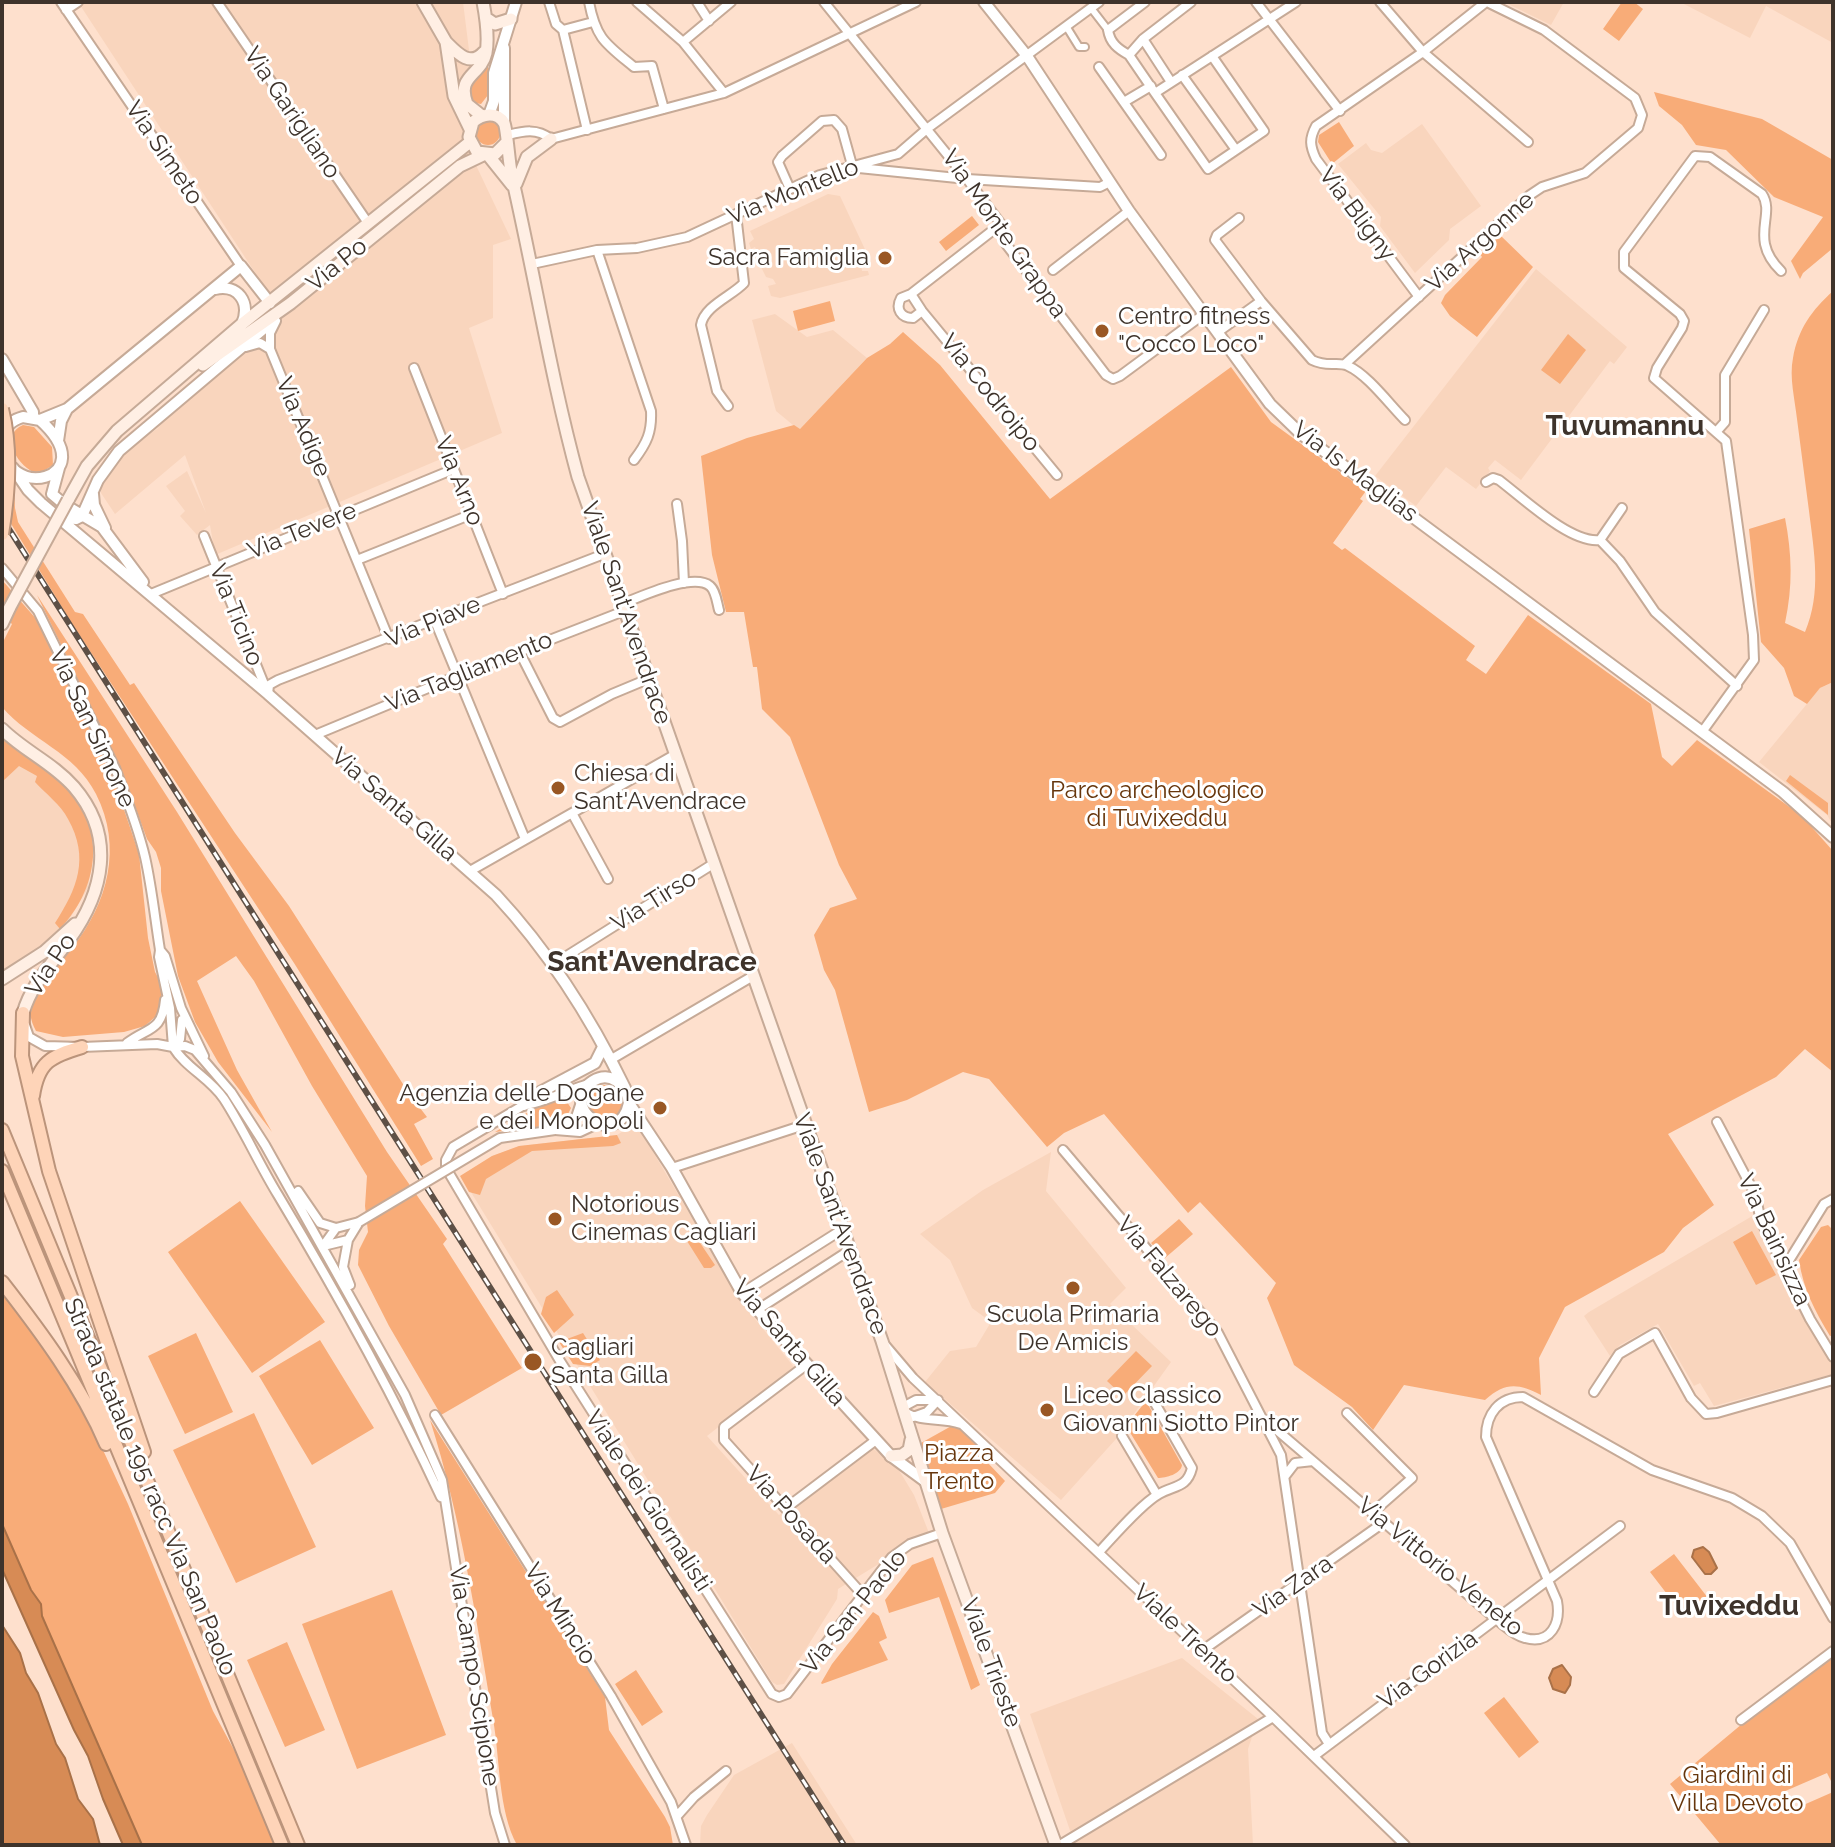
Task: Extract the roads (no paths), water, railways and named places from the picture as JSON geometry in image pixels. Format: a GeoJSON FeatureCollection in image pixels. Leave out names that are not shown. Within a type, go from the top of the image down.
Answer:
{"type":"FeatureCollection","features":[{"type":"Feature","properties":{"kind":"highway"},"geometry":{"type":"LineString","coordinates":[[2,409],[8,489],[2,534]]}},
{"type":"Feature","properties":{"kind":"highway"},"geometry":{"type":"LineString","coordinates":[[23,1013],[22,1056],[49,1171],[174,1542]]}},
{"type":"Feature","properties":{"kind":"highway"},"geometry":{"type":"LineString","coordinates":[[31,1103],[35,1081],[44,1065],[54,1056],[82,1047]]}},
{"type":"Feature","properties":{"kind":"highway","name":"Strada statale 195 racc Via San Paolo"},"geometry":{"type":"LineString","coordinates":[[2,1130],[298,1845]]}},
{"type":"Feature","properties":{"kind":"highway","name":"Strada statale 195 racc Via San Paolo"},"geometry":{"type":"LineString","coordinates":[[2,1171],[282,1845]]}},
{"type":"Feature","properties":{"kind":"highway"},"geometry":{"type":"LineString","coordinates":[[2,1282],[43,1336],[102,1435],[205,1680],[231,1735],[241,1746]]}},
{"type":"Feature","properties":{"kind":"main road"},"geometry":{"type":"LineString","coordinates":[[423,2],[446,42],[466,59],[480,57],[486,50]]}},
{"type":"Feature","properties":{"kind":"main road"},"geometry":{"type":"LineString","coordinates":[[483,2],[486,50],[482,63],[466,80],[464,88],[467,104],[504,123],[507,139],[501,150],[486,155],[477,152],[470,142],[473,122],[486,115]]}},
{"type":"Feature","properties":{"kind":"main road"},"geometry":{"type":"LineString","coordinates":[[486,18],[495,24],[511,19]]}},
{"type":"Feature","properties":{"kind":"main road"},"geometry":{"type":"LineString","coordinates":[[446,42],[454,96],[470,129]]}},
{"type":"Feature","properties":{"kind":"main road","name":"Viale Sant'Avendrace"},"geometry":{"type":"LineString","coordinates":[[507,139],[514,189],[532,264],[555,392],[578,477],[907,1412],[925,1481]]}},
{"type":"Feature","properties":{"kind":"main road"},"geometry":{"type":"LineString","coordinates":[[514,189],[527,157],[551,139]]}},
{"type":"Feature","properties":{"kind":"main road","name":"Via Po"},"geometry":{"type":"LineString","coordinates":[[2,624],[87,466],[104,444],[188,372],[191,366],[470,142]]}},
{"type":"Feature","properties":{"kind":"main road","name":"Via Po"},"geometry":{"type":"LineString","coordinates":[[188,372],[195,371],[290,304],[460,166],[486,155]]}},
{"type":"Feature","properties":{"kind":"main road","name":"Viale Sant'Avendrace"},"geometry":{"type":"LineString","coordinates":[[486,155],[514,189]]}},
{"type":"Feature","properties":{"kind":"main road","name":"Via Po"},"geometry":{"type":"LineString","coordinates":[[2,729],[56,769],[72,785],[84,799],[100,843],[99,882],[91,903],[71,938],[39,977],[23,1013]]}},
{"type":"Feature","properties":{"kind":"main road","name":"Via Po"},"geometry":{"type":"LineString","coordinates":[[2,979],[44,952],[82,917]]}},
{"type":"Feature","properties":{"kind":"main road"},"geometry":{"type":"LineString","coordinates":[[891,1456],[902,1455],[909,1450],[912,1436]]}},
{"type":"Feature","properties":{"kind":"main road","name":"Viale Trieste"},"geometry":{"type":"LineString","coordinates":[[925,1481],[1058,1845]]}},
{"type":"Feature","properties":{"kind":"street"},"geometry":{"type":"LineString","coordinates":[[64,6],[78,2]]}},
{"type":"Feature","properties":{"kind":"street","name":"Via Garigliano"},"geometry":{"type":"LineString","coordinates":[[217,2],[368,223]]}},
{"type":"Feature","properties":{"kind":"street"},"geometry":{"type":"LineString","coordinates":[[486,115],[494,101],[494,73],[516,2]]}},
{"type":"Feature","properties":{"kind":"street"},"geometry":{"type":"LineString","coordinates":[[549,2],[556,24],[563,30],[587,130]]}},
{"type":"Feature","properties":{"kind":"street"},"geometry":{"type":"LineString","coordinates":[[589,2],[593,22],[603,42],[634,67],[652,66],[664,109]]}},
{"type":"Feature","properties":{"kind":"street"},"geometry":{"type":"LineString","coordinates":[[637,2],[683,42],[724,93]]}},
{"type":"Feature","properties":{"kind":"street"},"geometry":{"type":"LineString","coordinates":[[697,2],[709,21]]}},
{"type":"Feature","properties":{"kind":"street"},"geometry":{"type":"LineString","coordinates":[[683,42],[731,2]]}},
{"type":"Feature","properties":{"kind":"street","name":"Via Monte Grappa"},"geometry":{"type":"LineString","coordinates":[[824,2],[967,179],[1001,224],[1006,244],[1106,375],[1113,379],[1204,314]]}},
{"type":"Feature","properties":{"kind":"street"},"geometry":{"type":"LineString","coordinates":[[507,139],[529,131],[551,139],[724,93],[916,2]]}},
{"type":"Feature","properties":{"kind":"street","name":"Via Is Maglias"},"geometry":{"type":"LineString","coordinates":[[984,2],[1027,56],[1129,211],[1270,404],[1301,434],[1801,805],[1833,837]]}},
{"type":"Feature","properties":{"kind":"street"},"geometry":{"type":"LineString","coordinates":[[1079,2],[1092,7],[1108,30],[1110,39],[1119,50],[1129,55],[1208,169],[1264,131],[1212,56]]}},
{"type":"Feature","properties":{"kind":"street"},"geometry":{"type":"LineString","coordinates":[[1108,30],[1145,2]]}},
{"type":"Feature","properties":{"kind":"street"},"geometry":{"type":"LineString","coordinates":[[1129,55],[1143,39],[1191,2]]}},
{"type":"Feature","properties":{"kind":"street"},"geometry":{"type":"LineString","coordinates":[[1256,2],[1340,111],[1486,2]]}},
{"type":"Feature","properties":{"kind":"street"},"geometry":{"type":"LineString","coordinates":[[1124,102],[1171,82],[1296,2]]}},
{"type":"Feature","properties":{"kind":"street"},"geometry":{"type":"LineString","coordinates":[[1380,2],[1423,52],[1528,142]]}},
{"type":"Feature","properties":{"kind":"street","name":"Via Argonne"},"geometry":{"type":"LineString","coordinates":[[1345,364],[1530,195],[1542,187],[1585,173],[1638,128],[1642,115],[1635,98],[1544,30],[1486,2]]}},
{"type":"Feature","properties":{"kind":"street","name":"Via Simeto"},"geometry":{"type":"LineString","coordinates":[[64,6],[241,266],[270,303]]}},
{"type":"Feature","properties":{"kind":"street","name":"Via Montello"},"geometry":{"type":"LineString","coordinates":[[532,264],[597,250],[637,248],[687,237],[790,189],[849,166],[898,154],[928,128],[1092,7]]}},
{"type":"Feature","properties":{"kind":"street"},"geometry":{"type":"LineString","coordinates":[[563,30],[593,22]]}},
{"type":"Feature","properties":{"kind":"street"},"geometry":{"type":"LineString","coordinates":[[1066,26],[1079,47],[1085,47]]}},
{"type":"Feature","properties":{"kind":"street"},"geometry":{"type":"LineString","coordinates":[[1143,39],[1171,82]]}},
{"type":"Feature","properties":{"kind":"street"},"geometry":{"type":"LineString","coordinates":[[504,46],[504,123]]}},
{"type":"Feature","properties":{"kind":"street"},"geometry":{"type":"LineString","coordinates":[[1099,67],[1161,155]]}},
{"type":"Feature","properties":{"kind":"street"},"geometry":{"type":"LineString","coordinates":[[1182,75],[1236,150]]}},
{"type":"Feature","properties":{"kind":"street","name":"Via Bligny"},"geometry":{"type":"LineString","coordinates":[[1340,111],[1316,126],[1310,136],[1316,159],[1419,297]]}},
{"type":"Feature","properties":{"kind":"street"},"geometry":{"type":"LineString","coordinates":[[790,189],[778,162],[822,121],[834,120],[842,129],[849,166],[967,179],[1100,187],[1110,182]]}},
{"type":"Feature","properties":{"kind":"street"},"geometry":{"type":"LineString","coordinates":[[1702,732],[1754,660],[1726,441],[1654,378],[1684,321],[1680,314],[1624,268],[1624,252],[1695,156],[1702,155],[1710,157],[1767,200],[1762,236],[1770,257],[1781,271]]}},
{"type":"Feature","properties":{"kind":"street"},"geometry":{"type":"LineString","coordinates":[[1053,270],[1129,211]]}},
{"type":"Feature","properties":{"kind":"street"},"geometry":{"type":"LineString","coordinates":[[728,406],[717,391],[701,325],[702,318],[711,309],[744,283],[736,214]]}},
{"type":"Feature","properties":{"kind":"street"},"geometry":{"type":"LineString","coordinates":[[1239,218],[1215,240],[1261,301],[1312,360],[1323,365],[1345,364],[1357,371],[1405,420]]}},
{"type":"Feature","properties":{"kind":"street"},"geometry":{"type":"LineString","coordinates":[[911,294],[1001,224]]}},
{"type":"Feature","properties":{"kind":"street"},"geometry":{"type":"LineString","coordinates":[[597,250],[651,411],[652,430],[646,445],[634,460]]}},
{"type":"Feature","properties":{"kind":"street"},"geometry":{"type":"LineString","coordinates":[[67,409],[61,421],[58,441],[60,467],[51,476],[42,479],[33,479],[13,468],[3,453],[3,440],[9,423],[23,417],[37,419],[67,409],[241,266]]}},
{"type":"Feature","properties":{"kind":"street"},"geometry":{"type":"LineString","coordinates":[[241,266],[239,278],[246,312],[242,324]]}},
{"type":"Feature","properties":{"kind":"street"},"geometry":{"type":"LineString","coordinates":[[213,289],[231,288],[242,299]]}},
{"type":"Feature","properties":{"kind":"street","name":"Via Codroipo"},"geometry":{"type":"LineString","coordinates":[[922,311],[913,318],[906,317],[898,305],[901,298],[911,294],[1057,475]]}},
{"type":"Feature","properties":{"kind":"street"},"geometry":{"type":"LineString","coordinates":[[1218,332],[1261,301]]}},
{"type":"Feature","properties":{"kind":"street"},"geometry":{"type":"LineString","coordinates":[[60,516],[76,519],[82,516],[103,471],[119,451],[290,304]]}},
{"type":"Feature","properties":{"kind":"street"},"geometry":{"type":"LineString","coordinates":[[1717,431],[1725,422],[1725,375],[1764,310]]}},
{"type":"Feature","properties":{"kind":"street","name":"Via Adige"},"geometry":{"type":"LineString","coordinates":[[277,317],[270,333],[270,349],[389,639]]}},
{"type":"Feature","properties":{"kind":"street","name":"Via Adige"},"geometry":{"type":"LineString","coordinates":[[241,348],[260,343],[270,349]]}},
{"type":"Feature","properties":{"kind":"street"},"geometry":{"type":"LineString","coordinates":[[2,359],[37,419],[58,441]]}},
{"type":"Feature","properties":{"kind":"street","name":"Via Arno"},"geometry":{"type":"LineString","coordinates":[[414,368],[503,594]]}},
{"type":"Feature","properties":{"kind":"street","name":"Via Santa Gilla"},"geometry":{"type":"LineString","coordinates":[[60,467],[52,494],[107,533],[151,594]]}},
{"type":"Feature","properties":{"kind":"street","name":"Via Santa Gilla"},"geometry":{"type":"LineString","coordinates":[[13,468],[28,490],[470,871],[527,928],[554,964],[603,1047],[625,1088],[629,1103],[672,1168],[742,1293],[891,1456],[925,1481]]}},
{"type":"Feature","properties":{"kind":"street","name":"Via Tevere"},"geometry":{"type":"LineString","coordinates":[[151,594],[454,469]]}},
{"type":"Feature","properties":{"kind":"street"},"geometry":{"type":"LineString","coordinates":[[1486,482],[1493,478],[1499,480],[1560,526],[1589,541],[1600,540]]}},
{"type":"Feature","properties":{"kind":"street"},"geometry":{"type":"LineString","coordinates":[[94,490],[94,505],[107,533]]}},
{"type":"Feature","properties":{"kind":"street"},"geometry":{"type":"LineString","coordinates":[[677,504],[684,583],[710,586],[719,610]]}},
{"type":"Feature","properties":{"kind":"street"},"geometry":{"type":"LineString","coordinates":[[1600,540],[1622,508]]}},
{"type":"Feature","properties":{"kind":"street"},"geometry":{"type":"LineString","coordinates":[[357,560],[472,514]]}},
{"type":"Feature","properties":{"kind":"street","name":"Via Ticino"},"geometry":{"type":"LineString","coordinates":[[204,536],[268,694]]}},
{"type":"Feature","properties":{"kind":"street"},"geometry":{"type":"LineString","coordinates":[[1600,540],[1620,561],[1655,612],[1737,686]]}},
{"type":"Feature","properties":{"kind":"street","name":"Via Piave"},"geometry":{"type":"LineString","coordinates":[[268,694],[269,685],[278,680],[604,554]]}},
{"type":"Feature","properties":{"kind":"street","name":"Via San Simone"},"geometry":{"type":"LineString","coordinates":[[2,568],[38,611],[115,768],[145,854],[173,1047]]}},
{"type":"Feature","properties":{"kind":"street","name":"Via Tagliamento"},"geometry":{"type":"LineString","coordinates":[[315,735],[684,583]]}},
{"type":"Feature","properties":{"kind":"street"},"geometry":{"type":"LineString","coordinates":[[435,621],[525,839]]}},
{"type":"Feature","properties":{"kind":"street"},"geometry":{"type":"LineString","coordinates":[[519,651],[553,718],[560,722],[648,679]]}},
{"type":"Feature","properties":{"kind":"street"},"geometry":{"type":"LineString","coordinates":[[470,871],[676,754]]}},
{"type":"Feature","properties":{"kind":"street"},"geometry":{"type":"LineString","coordinates":[[572,813],[608,879]]}},
{"type":"Feature","properties":{"kind":"street","name":"Via Tirso"},"geometry":{"type":"LineString","coordinates":[[554,964],[713,864]]}},
{"type":"Feature","properties":{"kind":"street","name":"Via San Simone"},"geometry":{"type":"LineString","coordinates":[[160,950],[165,956],[181,1008],[206,1061]]}},
{"type":"Feature","properties":{"kind":"street"},"geometry":{"type":"LineString","coordinates":[[610,1060],[753,976]]}},
{"type":"Feature","properties":{"kind":"street"},"geometry":{"type":"LineString","coordinates":[[126,1043],[151,1031],[162,1020],[166,988]]}},
{"type":"Feature","properties":{"kind":"street"},"geometry":{"type":"LineString","coordinates":[[23,1013],[25,1028],[34,1041],[45,1046],[126,1043],[173,1047],[180,1039],[183,1027],[181,1008]]}},
{"type":"Feature","properties":{"kind":"street","name":"Via Campo Scipione"},"geometry":{"type":"LineString","coordinates":[[446,1506],[417,1445],[343,1308],[223,1098],[179,1057],[173,1047],[185,1046],[195,1050],[231,1092],[265,1145],[351,1296],[429,1446],[442,1480],[495,1813],[505,1845]]}},
{"type":"Feature","properties":{"kind":"street"},"geometry":{"type":"LineString","coordinates":[[601,1078],[603,1047]]}},
{"type":"Feature","properties":{"kind":"street"},"geometry":{"type":"LineString","coordinates":[[524,1105],[531,1097],[595,1063],[603,1047]]}},
{"type":"Feature","properties":{"kind":"street"},"geometry":{"type":"LineString","coordinates":[[323,1246],[336,1228],[359,1222],[500,1138],[565,1127],[576,1117],[589,1084],[601,1078],[617,1081],[625,1088]]}},
{"type":"Feature","properties":{"kind":"street","name":"Viale dei Giornalisti"},"geometry":{"type":"LineString","coordinates":[[589,1084],[524,1105],[453,1147],[446,1160],[446,1168],[567,1373],[772,1694]]}},
{"type":"Feature","properties":{"kind":"street"},"geometry":{"type":"LineString","coordinates":[[581,1102],[586,1116],[604,1125],[624,1116],[629,1103]]}},
{"type":"Feature","properties":{"kind":"street","name":"Via Bainsizza"},"geometry":{"type":"LineString","coordinates":[[1717,1122],[1755,1194],[1761,1221],[1810,1319],[1833,1357]]}},
{"type":"Feature","properties":{"kind":"street"},"geometry":{"type":"LineString","coordinates":[[555,1130],[580,1132],[597,1124]]}},
{"type":"Feature","properties":{"kind":"street"},"geometry":{"type":"LineString","coordinates":[[672,1168],[804,1125]]}},
{"type":"Feature","properties":{"kind":"street","name":"Via Campo Scipione"},"geometry":{"type":"LineString","coordinates":[[265,1145],[271,1146],[311,1213],[320,1223],[336,1228]]}},
{"type":"Feature","properties":{"kind":"street","name":"Via Falzarego"},"geometry":{"type":"LineString","coordinates":[[1063,1150],[1218,1333],[1281,1455],[1285,1476]]}},
{"type":"Feature","properties":{"kind":"street"},"geometry":{"type":"LineString","coordinates":[[1785,1267],[1824,1204],[1833,1199]]}},
{"type":"Feature","properties":{"kind":"street","name":"Via Campo Scipione"},"geometry":{"type":"LineString","coordinates":[[284,1205],[292,1208],[311,1241],[323,1246]]}},
{"type":"Feature","properties":{"kind":"street"},"geometry":{"type":"LineString","coordinates":[[323,1246],[348,1240],[359,1222]]}},
{"type":"Feature","properties":{"kind":"street"},"geometry":{"type":"LineString","coordinates":[[742,1293],[843,1229]]}},
{"type":"Feature","properties":{"kind":"street","name":"Via Campo Scipione"},"geometry":{"type":"LineString","coordinates":[[348,1240],[343,1267],[351,1296]]}},
{"type":"Feature","properties":{"kind":"street","name":"Via Campo Scipione"},"geometry":{"type":"LineString","coordinates":[[323,1246],[324,1263],[343,1298],[343,1308]]}},
{"type":"Feature","properties":{"kind":"street"},"geometry":{"type":"LineString","coordinates":[[757,1310],[850,1250]]}},
{"type":"Feature","properties":{"kind":"street"},"geometry":{"type":"LineString","coordinates":[[1594,1392],[1619,1354],[1655,1333],[1691,1398],[1706,1414],[1833,1380]]}},
{"type":"Feature","properties":{"kind":"street","name":"Viale Trento"},"geometry":{"type":"LineString","coordinates":[[882,1341],[913,1378],[1405,1845]]}},
{"type":"Feature","properties":{"kind":"street","name":"Via Posada"},"geometry":{"type":"LineString","coordinates":[[806,1365],[724,1427],[722,1433],[724,1440],[863,1595]]}},
{"type":"Feature","properties":{"kind":"street","name":"Via Vittorio Veneto"},"geometry":{"type":"LineString","coordinates":[[1313,1461],[1497,1620],[1527,1639],[1549,1633],[1558,1625],[1560,1615],[1549,1580],[1486,1437],[1486,1425],[1493,1410],[1511,1397],[1523,1397],[1652,1470],[1732,1498],[1762,1516],[1790,1543],[1833,1618]]}},
{"type":"Feature","properties":{"kind":"street"},"geometry":{"type":"LineString","coordinates":[[1099,1552],[1157,1495],[1185,1483],[1192,1468],[1152,1398]]}},
{"type":"Feature","properties":{"kind":"street"},"geometry":{"type":"LineString","coordinates":[[907,1412],[916,1400],[938,1400]]}},
{"type":"Feature","properties":{"kind":"street"},"geometry":{"type":"LineString","coordinates":[[907,1412],[927,1412],[938,1400]]}},
{"type":"Feature","properties":{"kind":"street"},"geometry":{"type":"LineString","coordinates":[[907,1412],[927,1421],[951,1420],[964,1425]]}},
{"type":"Feature","properties":{"kind":"street"},"geometry":{"type":"LineString","coordinates":[[1347,1413],[1412,1478],[1372,1513]]}},
{"type":"Feature","properties":{"kind":"street","name":"Via Falzarego"},"geometry":{"type":"LineString","coordinates":[[1258,1414],[1313,1461]]}},
{"type":"Feature","properties":{"kind":"street","name":"Via Mincio"},"geometry":{"type":"LineString","coordinates":[[435,1415],[611,1696],[677,1816]]}},
{"type":"Feature","properties":{"kind":"street"},"geometry":{"type":"LineString","coordinates":[[1122,1436],[1157,1495]]}},
{"type":"Feature","properties":{"kind":"street"},"geometry":{"type":"LineString","coordinates":[[786,1508],[876,1440]]}},
{"type":"Feature","properties":{"kind":"street"},"geometry":{"type":"LineString","coordinates":[[1313,1461],[1295,1463],[1285,1476],[1322,1733],[1329,1744]]}},
{"type":"Feature","properties":{"kind":"street","name":"Via Zara"},"geometry":{"type":"LineString","coordinates":[[1203,1650],[1383,1523]]}},
{"type":"Feature","properties":{"kind":"street","name":"Via Gorizia"},"geometry":{"type":"LineString","coordinates":[[1314,1756],[1620,1526]]}},
{"type":"Feature","properties":{"kind":"street","name":"Via San Paolo"},"geometry":{"type":"LineString","coordinates":[[772,1694],[779,1697],[787,1694],[900,1549],[942,1533]]}},
{"type":"Feature","properties":{"kind":"street"},"geometry":{"type":"LineString","coordinates":[[1741,1720],[1833,1651]]}},
{"type":"Feature","properties":{"kind":"street"},"geometry":{"type":"LineString","coordinates":[[1058,1845],[1273,1717]]}},
{"type":"Feature","properties":{"kind":"street"},"geometry":{"type":"LineString","coordinates":[[686,1845],[677,1816],[694,1797],[726,1771]]}},
{"type":"Feature","properties":{"kind":"railway"},"geometry":{"type":"LineString","coordinates":[[2,518],[844,1845]]}},
{"type":"Feature","properties":{"kind":"place","name":"Sacra Famiglia"},"geometry":{"type":"Point","coordinates":[885,258]}},
{"type":"Feature","properties":{"kind":"place","name":"Centro fitness \"Cocco Loco\""},"geometry":{"type":"Point","coordinates":[1102,331]}},
{"type":"Feature","properties":{"kind":"place","name":"Chiesa di Sant'Avendrace"},"geometry":{"type":"Point","coordinates":[558,788]}},
{"type":"Feature","properties":{"kind":"place","name":"Agenzia delle Dogane e dei Monopoli"},"geometry":{"type":"Point","coordinates":[660,1108]}},
{"type":"Feature","properties":{"kind":"place","name":"Notorious Cinemas Cagliari"},"geometry":{"type":"Point","coordinates":[555,1219]}},
{"type":"Feature","properties":{"kind":"place","name":"Scuola Primaria De Amicis"},"geometry":{"type":"Point","coordinates":[1073,1288]}},
{"type":"Feature","properties":{"kind":"place","name":"Cagliari Santa Gilla"},"geometry":{"type":"Point","coordinates":[533,1362]}},
{"type":"Feature","properties":{"kind":"place","name":"Liceo Classico Giovanni Siotto Pintor"},"geometry":{"type":"Point","coordinates":[1047,1410]}},
{"type":"Feature","properties":{"kind":"district","name":"Tuvumannu"},"geometry":{"type":"Point","coordinates":[1625,427]}},
{"type":"Feature","properties":{"kind":"district","name":"Sant'Avendrace"},"geometry":{"type":"Point","coordinates":[652,963]}},
{"type":"Feature","properties":{"kind":"district","name":"Tuvixeddu"},"geometry":{"type":"Point","coordinates":[1729,1607]}},
{"type":"Feature","properties":{"kind":"park label","name":"Parco archeologico di Tuvixeddu"},"geometry":{"type":"Point","coordinates":[1157,805]}},
{"type":"Feature","properties":{"kind":"park label","name":"Piazza Trento"},"geometry":{"type":"Point","coordinates":[959,1468]}},
{"type":"Feature","properties":{"kind":"park label","name":"Giardini di Villa Devoto"},"geometry":{"type":"Point","coordinates":[1737,1790]}}]}
